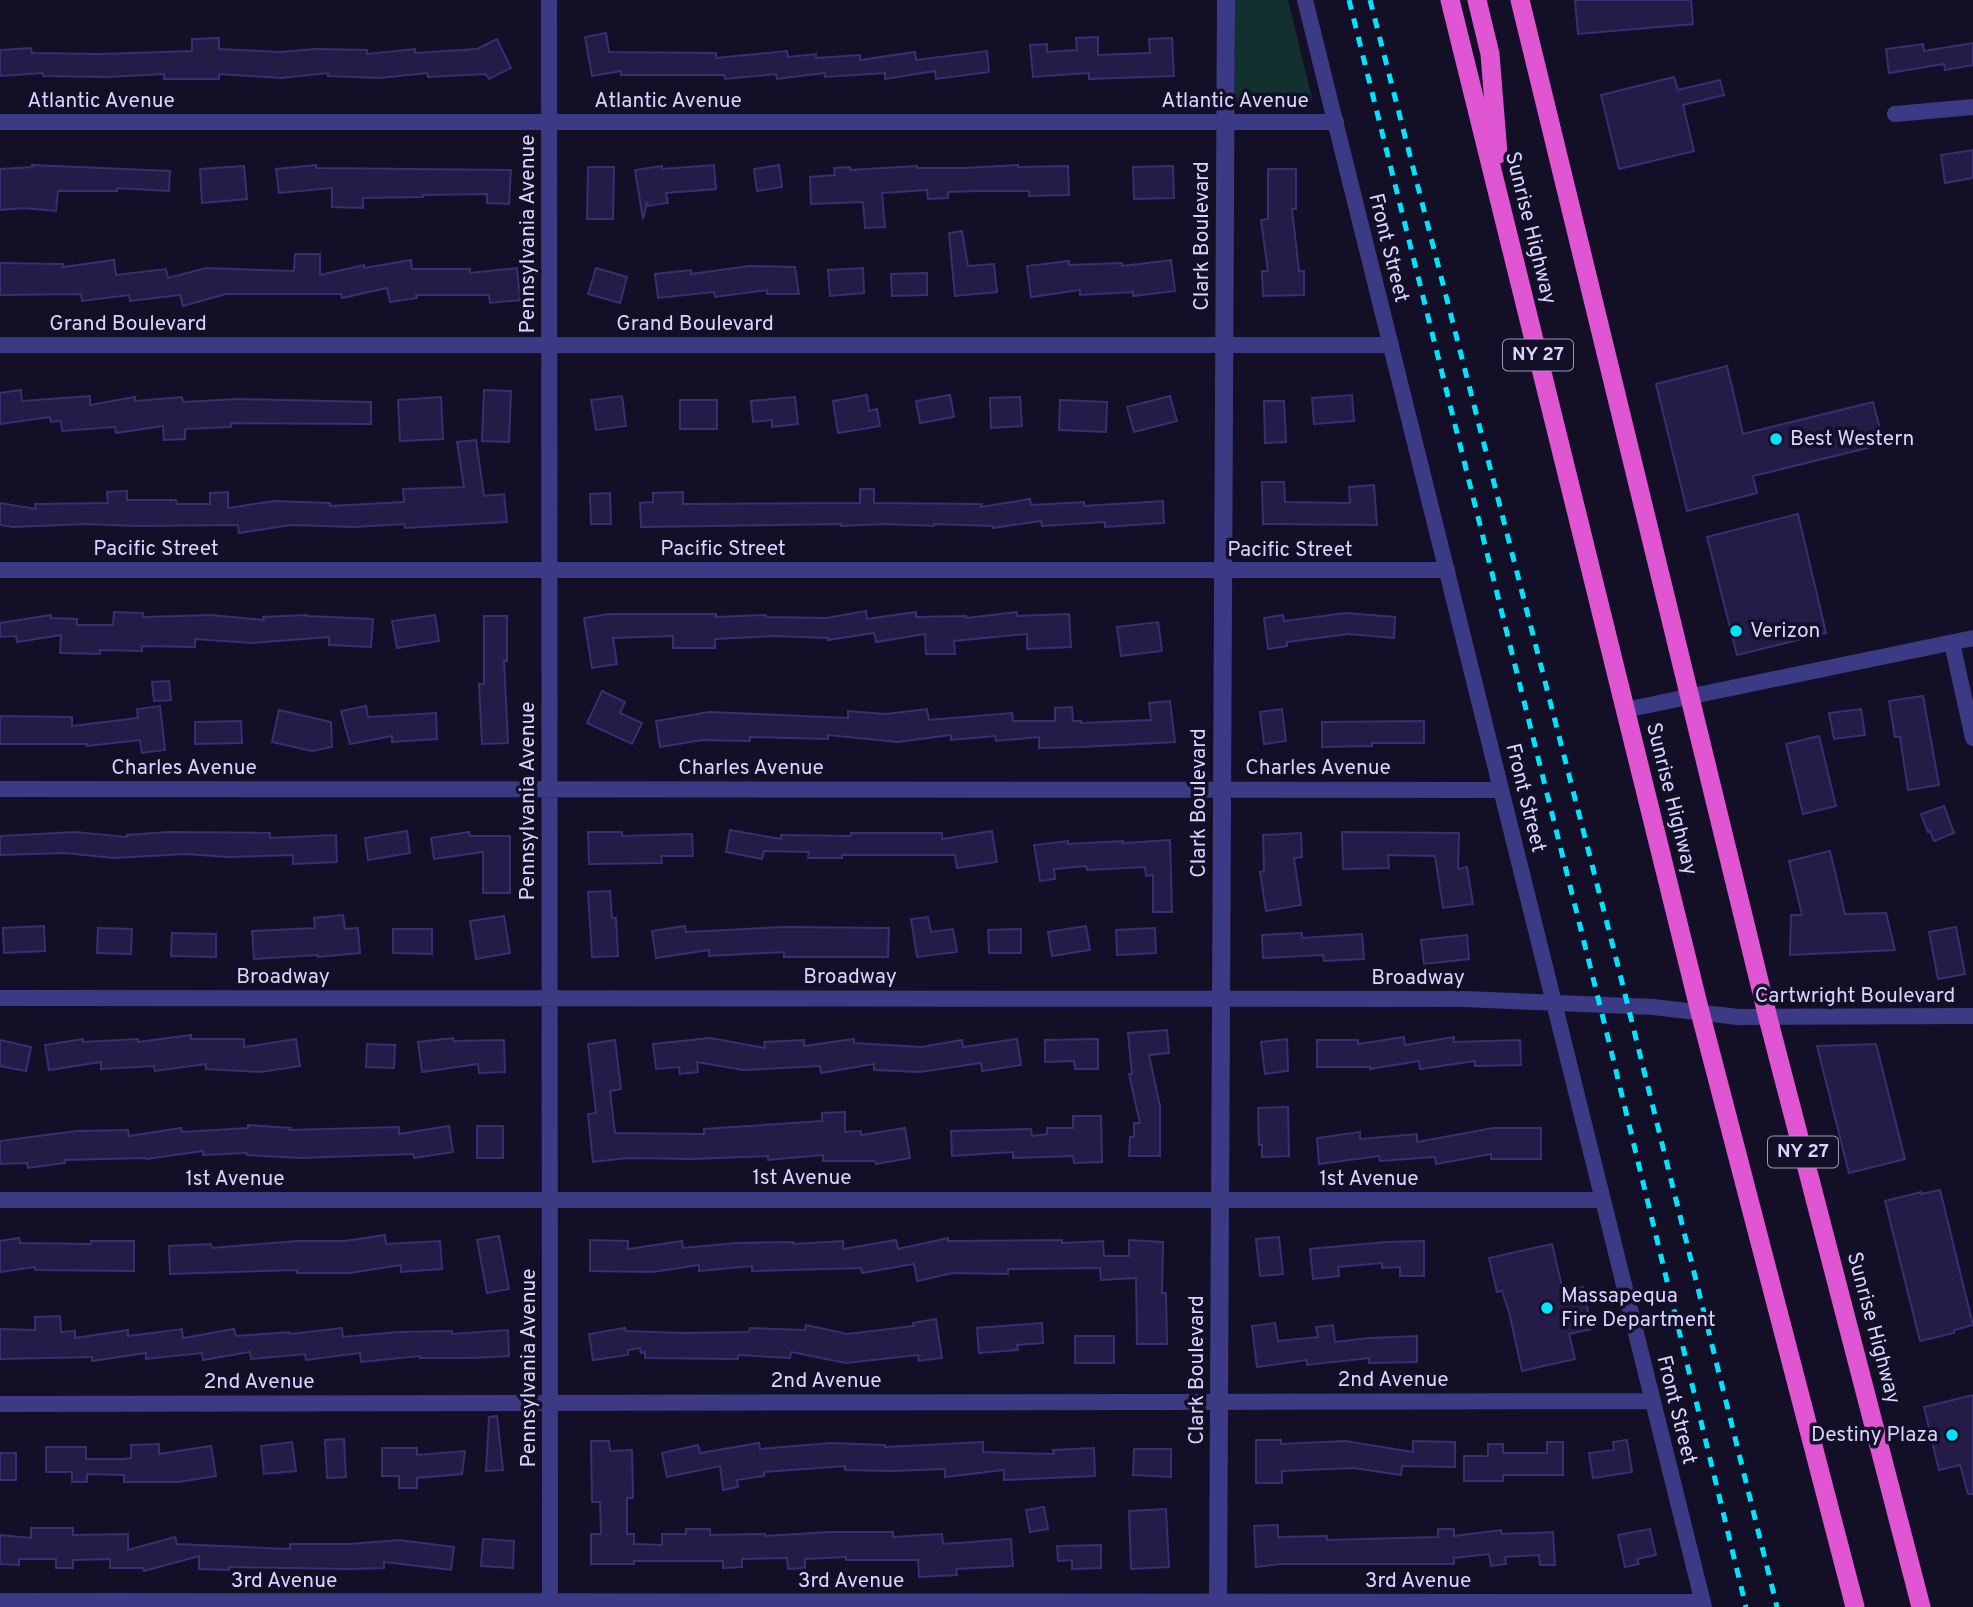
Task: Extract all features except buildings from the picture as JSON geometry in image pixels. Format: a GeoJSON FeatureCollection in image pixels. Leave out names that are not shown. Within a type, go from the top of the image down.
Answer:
{"type":"FeatureCollection","features":[{"type":"Feature","properties":{"kind":"highway","name":"Sunrise Highway"},"geometry":{"type":"LineString","coordinates":[[1450,0],[1700,1012],[1855,1607]]}},
{"type":"Feature","properties":{"kind":"highway"},"geometry":{"type":"LineString","coordinates":[[1477,0],[1490,54],[1503,215]]}},
{"type":"Feature","properties":{"kind":"highway","name":"Sunrise Highway"},"geometry":{"type":"LineString","coordinates":[[1520,0],[1768,1018],[1922,1607]]}},
{"type":"Feature","properties":{"kind":"street","name":"Pennsylvania Avenue"},"geometry":{"type":"LineString","coordinates":[[549,0],[550,1602]]}},
{"type":"Feature","properties":{"kind":"street","name":"Clark Boulevard"},"geometry":{"type":"LineString","coordinates":[[1218,1604],[1226,0]]}},
{"type":"Feature","properties":{"kind":"street","name":"Front Street"},"geometry":{"type":"LineString","coordinates":[[1305,0],[1703,1605]]}},
{"type":"Feature","properties":{"kind":"street"},"geometry":{"type":"LineString","coordinates":[[1895,114],[1973,107]]}},
{"type":"Feature","properties":{"kind":"street","name":"Atlantic Avenue"},"geometry":{"type":"LineString","coordinates":[[0,122],[1336,122]]}},
{"type":"Feature","properties":{"kind":"street","name":"Grand Boulevard"},"geometry":{"type":"LineString","coordinates":[[0,345],[1391,345]]}},
{"type":"Feature","properties":{"kind":"street","name":"Pacific Street"},"geometry":{"type":"LineString","coordinates":[[0,570],[1447,570]]}},
{"type":"Feature","properties":{"kind":"street"},"geometry":{"type":"LineString","coordinates":[[1625,710],[1973,638]]}},
{"type":"Feature","properties":{"kind":"street"},"geometry":{"type":"LineString","coordinates":[[1952,643],[1973,738]]}},
{"type":"Feature","properties":{"kind":"street","name":"Charles Avenue"},"geometry":{"type":"LineString","coordinates":[[0,789],[1501,790]]}},
{"type":"Feature","properties":{"kind":"street","name":"Broadway"},"geometry":{"type":"LineString","coordinates":[[0,998],[1464,999],[1653,1007],[1700,1012]]}},
{"type":"Feature","properties":{"kind":"street","name":"Cartwright Boulevard"},"geometry":{"type":"LineString","coordinates":[[1700,1012],[1768,1018],[1973,1016]]}},
{"type":"Feature","properties":{"kind":"street","name":"1st Avenue"},"geometry":{"type":"LineString","coordinates":[[0,1200],[1603,1200]]}},
{"type":"Feature","properties":{"kind":"street","name":"2nd Avenue"},"geometry":{"type":"LineString","coordinates":[[0,1404],[1652,1401]]}},
{"type":"Feature","properties":{"kind":"street","name":"3rd Avenue"},"geometry":{"type":"LineString","coordinates":[[0,1601],[161,1604],[550,1602],[1703,1605]]}},
{"type":"Feature","properties":{"kind":"green space"},"geometry":{"type":"Polygon","coordinates":[[[1235,0],[1288,0],[1311,103],[1244,105],[1235,100],[1235,0]]]}},
{"type":"Feature","properties":{"kind":"railway"},"geometry":{"type":"LineString","coordinates":[[1349,0],[1609,1042],[1746,1607]]}},
{"type":"Feature","properties":{"kind":"railway"},"geometry":{"type":"LineString","coordinates":[[1370,0],[1618,966],[1777,1607]]}},
{"type":"Feature","properties":{"kind":"place","name":"Best Western"},"geometry":{"type":"Point","coordinates":[1776,439]}},
{"type":"Feature","properties":{"kind":"place","name":"Verizon"},"geometry":{"type":"Point","coordinates":[1736,631]}},
{"type":"Feature","properties":{"kind":"place","name":"Massapequa Fire Department"},"geometry":{"type":"Point","coordinates":[1547,1308]}},
{"type":"Feature","properties":{"kind":"place","name":"Destiny Plaza"},"geometry":{"type":"Point","coordinates":[1952,1435]}}]}
